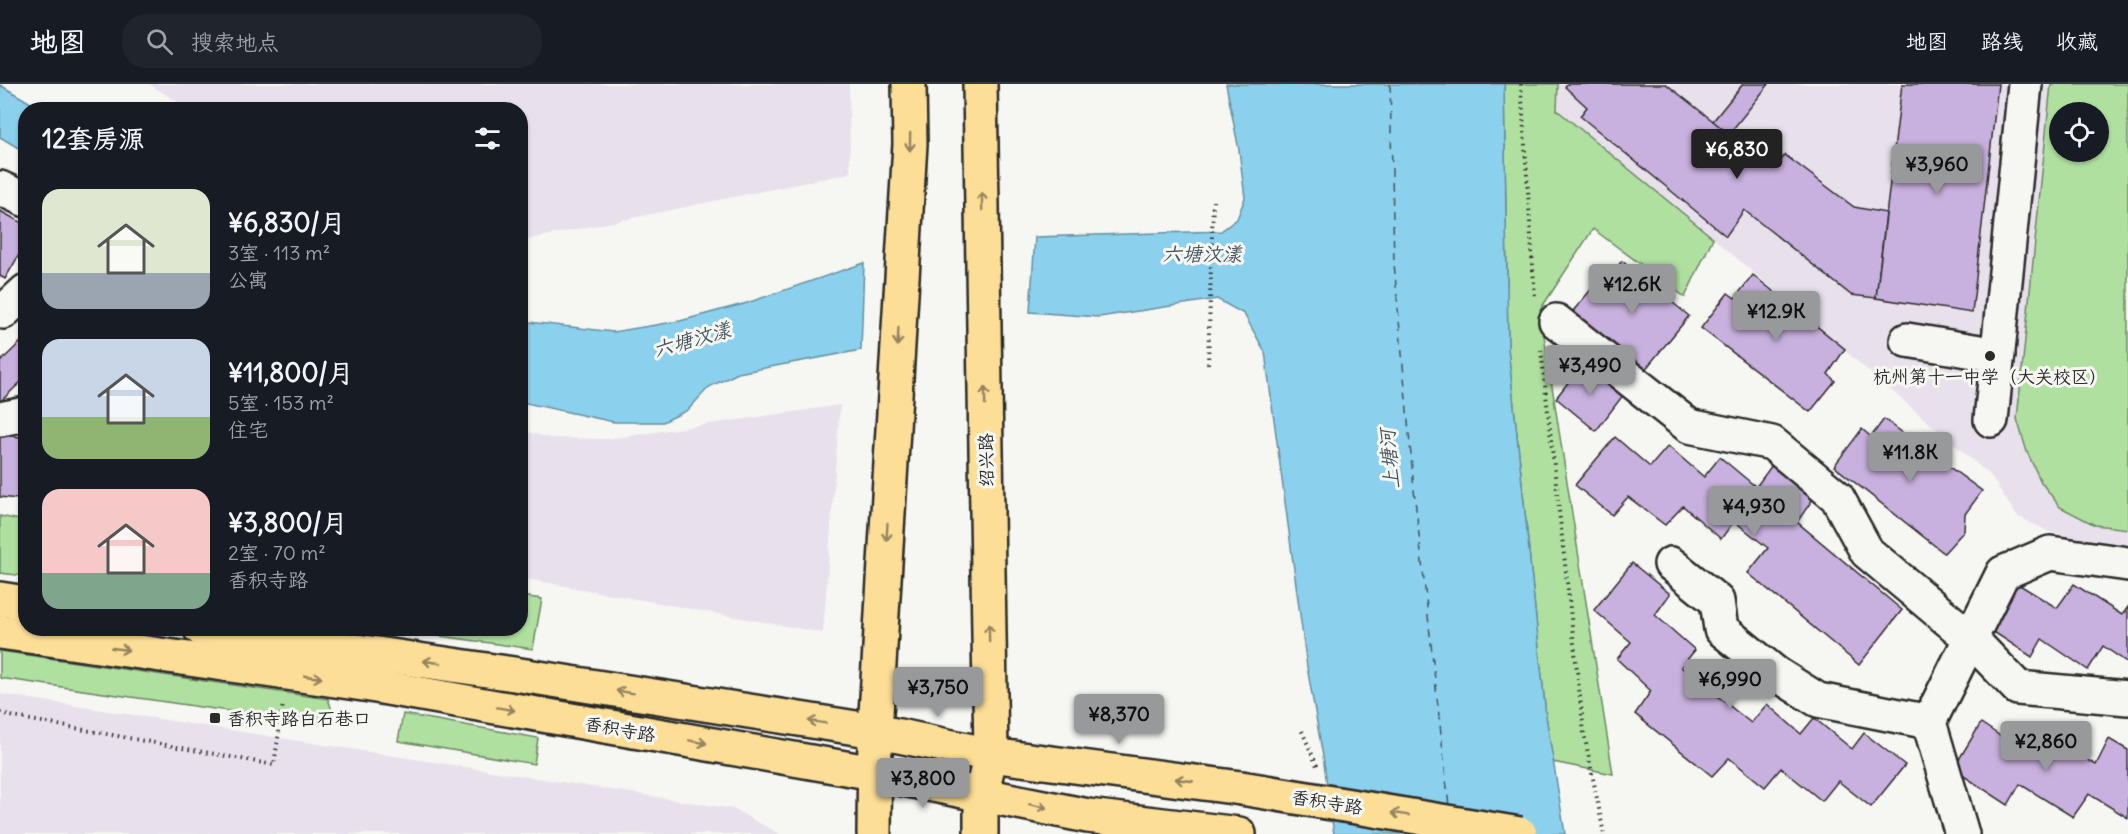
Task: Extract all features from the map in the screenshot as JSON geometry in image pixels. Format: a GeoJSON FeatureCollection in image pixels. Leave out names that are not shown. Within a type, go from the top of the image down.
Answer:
{"type":"FeatureCollection","features":[{"type":"Feature","properties":{"kind":"main road"},"geometry":{"type":"LineString","coordinates":[[874,834],[875,731],[909,155],[909,84]]}},
{"type":"Feature","properties":{"kind":"main road","name":"绍兴路"},"geometry":{"type":"LineString","coordinates":[[980,84],[991,755],[981,794],[981,834]]}},
{"type":"Feature","properties":{"kind":"main road"},"geometry":{"type":"LineString","coordinates":[[0,599],[18,602]]}},
{"type":"Feature","properties":{"kind":"main road","name":"香积寺路"},"geometry":{"type":"LineString","coordinates":[[0,632],[18,635]]}},
{"type":"Feature","properties":{"kind":"main road","name":"香积寺路"},"geometry":{"type":"LineString","coordinates":[[27,636],[370,685],[874,773],[1089,816],[1233,833]]}},
{"type":"Feature","properties":{"kind":"main road","name":"香积寺路"},"geometry":{"type":"LineString","coordinates":[[254,636],[875,731],[991,755],[1242,788],[1520,834]]}},
{"type":"Feature","properties":{"kind":"lane"},"geometry":{"type":"LineString","coordinates":[[1991,420],[2025,84]]}},
{"type":"Feature","properties":{"kind":"lane"},"geometry":{"type":"LineString","coordinates":[[0,188],[18,196]]}},
{"type":"Feature","properties":{"kind":"lane"},"geometry":{"type":"LineString","coordinates":[[0,310],[3,312],[18,298]]}},
{"type":"Feature","properties":{"kind":"lane"},"geometry":{"type":"LineString","coordinates":[[1544,325],[1689,426],[1772,443],[1837,497],[1867,552],[1970,638],[2018,688],[2128,698]]}},
{"type":"Feature","properties":{"kind":"lane"},"geometry":{"type":"LineString","coordinates":[[1907,340],[1998,355]]}},
{"type":"Feature","properties":{"kind":"lane"},"geometry":{"type":"LineString","coordinates":[[0,419],[18,416]]}},
{"type":"Feature","properties":{"kind":"lane"},"geometry":{"type":"LineString","coordinates":[[1962,834],[1929,722],[2003,573],[2050,553],[2128,564]]}},
{"type":"Feature","properties":{"kind":"lane"},"geometry":{"type":"LineString","coordinates":[[1671,564],[1717,601],[1721,629],[1775,673],[1818,700],[1929,722]]}},
{"type":"Feature","properties":{"kind":"path"},"geometry":{"type":"LineString","coordinates":[[1521,84],[1530,241],[1544,325],[1584,733],[1604,834]]}},
{"type":"Feature","properties":{"kind":"path"},"geometry":{"type":"LineString","coordinates":[[1208,364],[1211,325],[1212,201]]}},
{"type":"Feature","properties":{"kind":"path"},"geometry":{"type":"LineString","coordinates":[[0,713],[274,765],[288,674]]}},
{"type":"Feature","properties":{"kind":"shaded area"},"geometry":{"type":"Polygon","coordinates":[[[149,84],[849,84],[850,173],[528,240],[528,102],[178,102],[149,84]]]}},
{"type":"Feature","properties":{"kind":"shaded area","name":"杭州第十一中学（大关校区）"},"geometry":{"type":"Polygon","coordinates":[[[1558,84],[2128,84],[2128,546],[2052,533],[2017,516],[1990,475],[1713,238],[1557,110],[1558,84]]]}},
{"type":"Feature","properties":{"kind":"shaded area"},"geometry":{"type":"Polygon","coordinates":[[[840,405],[823,633],[528,579],[528,432],[550,438],[608,439],[840,405]]]}},
{"type":"Feature","properties":{"kind":"shaded area"},"geometry":{"type":"Polygon","coordinates":[[[0,694],[733,809],[780,834],[0,834],[0,694]]]}},
{"type":"Feature","properties":{"kind":"green space"},"geometry":{"type":"Polygon","coordinates":[[[1504,84],[1558,84],[1557,110],[1713,238],[1685,297],[1593,229],[1540,310],[1613,774],[1553,762],[1546,716],[1508,348],[1504,84]]]}},
{"type":"Feature","properties":{"kind":"green space"},"geometry":{"type":"Polygon","coordinates":[[[2051,84],[2128,84],[2128,529],[2095,525],[2060,507],[2041,482],[2027,452],[2017,419],[2049,104],[2049,162],[2109,162],[2109,102],[2049,102],[2051,84]]]}},
{"type":"Feature","properties":{"kind":"green space"},"geometry":{"type":"Polygon","coordinates":[[[0,516],[18,520],[18,575],[0,573],[0,516]]]}},
{"type":"Feature","properties":{"kind":"green space"},"geometry":{"type":"Polygon","coordinates":[[[528,597],[542,599],[533,649],[440,636],[528,636],[528,597]]]}},
{"type":"Feature","properties":{"kind":"green space"},"geometry":{"type":"Polygon","coordinates":[[[0,651],[328,699],[334,716],[319,724],[0,678],[0,651]]]}},
{"type":"Feature","properties":{"kind":"green space"},"geometry":{"type":"Polygon","coordinates":[[[403,714],[538,738],[534,764],[398,741],[403,714]]]}},
{"type":"Feature","properties":{"kind":"water"},"geometry":{"type":"Polygon","coordinates":[[[1226,84],[1504,84],[1508,348],[1546,716],[1565,834],[1334,834],[1307,667],[1265,352],[1244,314],[1217,299],[1099,317],[1030,312],[1035,237],[1221,231],[1237,219],[1245,198],[1239,150],[1226,84]]]}},
{"type":"Feature","properties":{"kind":"water"},"geometry":{"type":"Polygon","coordinates":[[[0,85],[29,102],[18,102],[18,148],[0,137],[0,85]]]}},
{"type":"Feature","properties":{"kind":"water","name":"六塘汶漾"},"geometry":{"type":"Polygon","coordinates":[[[864,263],[861,350],[738,373],[709,387],[688,410],[663,422],[614,422],[528,404],[528,322],[613,332],[680,321],[747,303],[864,263]]]}},
{"type":"Feature","properties":{"kind":"building"},"geometry":{"type":"Polygon","coordinates":[[[1567,84],[1666,84],[1774,169],[1785,155],[1854,207],[1886,213],[1876,298],[1851,295],[1744,210],[1726,236],[1580,116],[1587,107],[1565,87],[1567,84]]]}},
{"type":"Feature","properties":{"kind":"building"},"geometry":{"type":"Polygon","coordinates":[[[1743,84],[1769,84],[1729,134],[1713,121],[1743,84]]]}},
{"type":"Feature","properties":{"kind":"building"},"geometry":{"type":"Polygon","coordinates":[[[1902,84],[1998,84],[1972,313],[1876,298],[1902,84]]]}},
{"type":"Feature","properties":{"kind":"building"},"geometry":{"type":"Polygon","coordinates":[[[0,211],[18,221],[18,257],[5,279],[0,276],[0,211]]]}},
{"type":"Feature","properties":{"kind":"building"},"geometry":{"type":"Polygon","coordinates":[[[1622,261],[1689,316],[1644,371],[1573,311],[1594,286],[1605,281],[1622,261]]]}},
{"type":"Feature","properties":{"kind":"building"},"geometry":{"type":"Polygon","coordinates":[[[1753,275],[1845,349],[1828,374],[1835,381],[1810,412],[1701,328],[1728,293],[1735,298],[1753,275]]]}},
{"type":"Feature","properties":{"kind":"building"},"geometry":{"type":"Polygon","coordinates":[[[18,345],[18,385],[0,402],[0,362],[18,345]]]}},
{"type":"Feature","properties":{"kind":"building"},"geometry":{"type":"Polygon","coordinates":[[[1584,362],[1624,394],[1596,431],[1556,398],[1584,362]]]}},
{"type":"Feature","properties":{"kind":"building"},"geometry":{"type":"Polygon","coordinates":[[[1884,419],[1982,491],[1965,514],[1964,531],[1944,553],[1834,466],[1862,429],[1871,437],[1884,419]]]}},
{"type":"Feature","properties":{"kind":"building"},"geometry":{"type":"Polygon","coordinates":[[[0,434],[18,437],[18,499],[0,497],[0,434]]]}},
{"type":"Feature","properties":{"kind":"building"},"geometry":{"type":"Polygon","coordinates":[[[1615,437],[1650,467],[1668,446],[1704,477],[1720,457],[1756,487],[1772,465],[1813,499],[1797,522],[1902,610],[1859,665],[1748,573],[1768,548],[1734,521],[1721,539],[1683,506],[1665,525],[1628,497],[1612,515],[1575,485],[1615,437]]]}},
{"type":"Feature","properties":{"kind":"building"},"geometry":{"type":"Polygon","coordinates":[[[1632,563],[1670,594],[1655,615],[1695,650],[1681,667],[1751,723],[1767,704],[1801,734],[1814,718],[1852,749],[1864,733],[1905,765],[1871,807],[1838,781],[1822,801],[1781,768],[1765,787],[1729,758],[1712,776],[1635,714],[1651,691],[1617,659],[1631,642],[1594,610],[1632,563]]]}},
{"type":"Feature","properties":{"kind":"building"},"geometry":{"type":"Polygon","coordinates":[[[2015,582],[2057,608],[2074,584],[2122,615],[2128,607],[2128,663],[2103,646],[2088,670],[2042,639],[2032,657],[1986,627],[2015,582]]]}},
{"type":"Feature","properties":{"kind":"building"},"geometry":{"type":"Polygon","coordinates":[[[1981,723],[2030,756],[2043,734],[2096,765],[2109,739],[2128,750],[2128,818],[2089,794],[2073,817],[2020,784],[2008,805],[1953,769],[1981,723]]]}},
{"type":"Feature","properties":{"kind":"ferry route"},"geometry":{"type":"LineString","coordinates":[[1390,84],[1394,263],[1414,490],[1449,806]]}},
{"type":"Feature","properties":{"kind":"place","name":"杭州第十一中学（大关校区）"},"geometry":{"type":"Point","coordinates":[1990,356]}},
{"type":"Feature","properties":{"kind":"place","name":"香积寺路白石巷口"},"geometry":{"type":"Point","coordinates":[215,718]}},
{"type":"Feature","properties":{"kind":"water label","name":"上塘河"},"geometry":{"type":"Point","coordinates":[1389,459]}}]}
